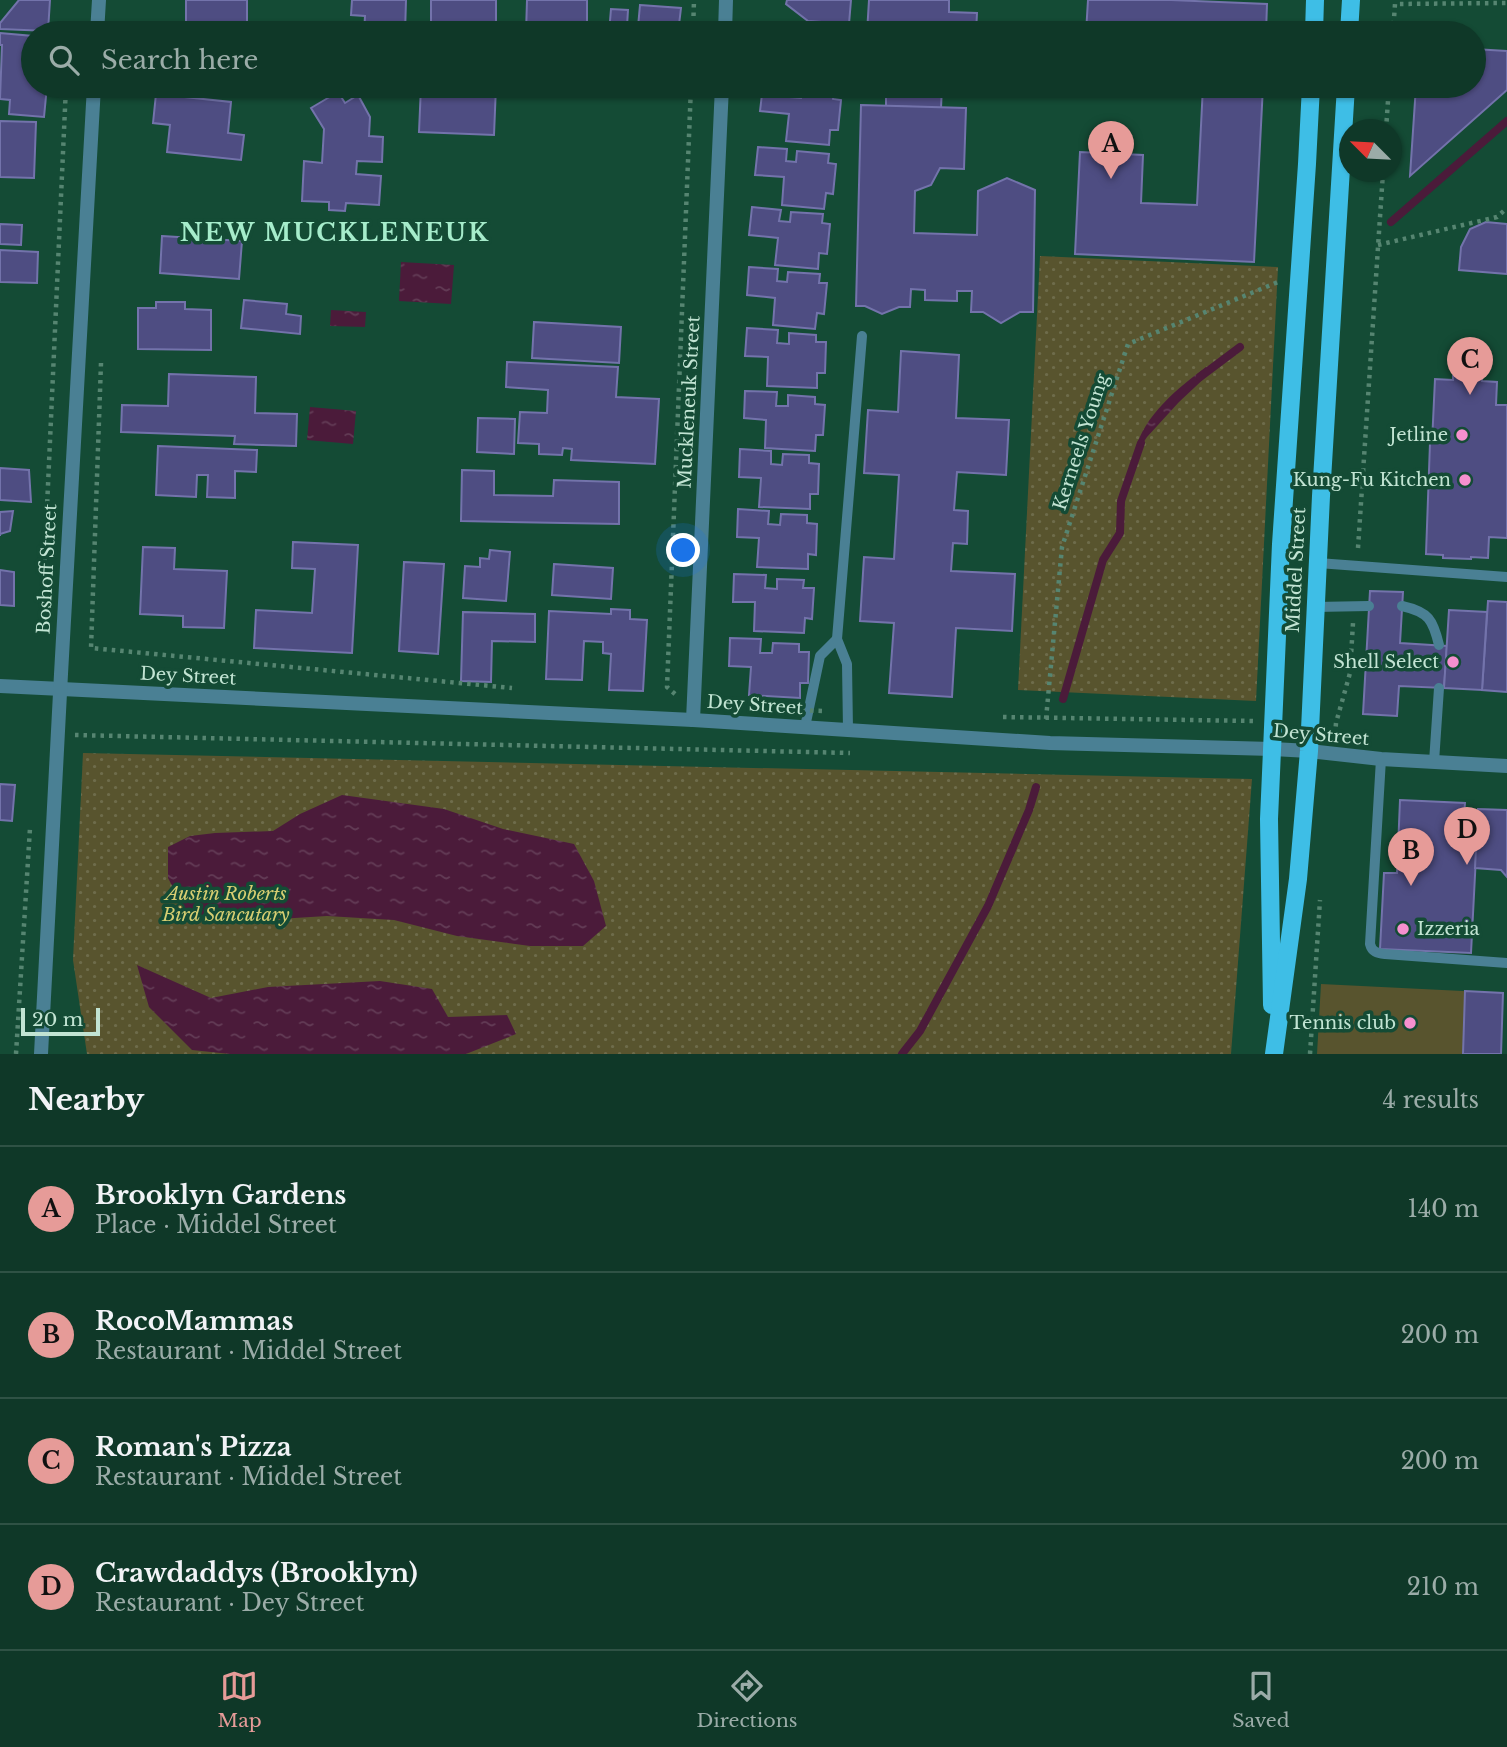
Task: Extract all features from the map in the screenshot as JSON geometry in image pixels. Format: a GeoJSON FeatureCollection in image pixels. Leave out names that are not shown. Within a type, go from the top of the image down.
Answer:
{"type":"FeatureCollection","features":[{"type":"Feature","properties":{"kind":"main road"},"geometry":{"type":"LineString","coordinates":[[1314,21],[1315,0]]}},
{"type":"Feature","properties":{"kind":"main road"},"geometry":{"type":"LineString","coordinates":[[1350,21],[1351,0]]}},
{"type":"Feature","properties":{"kind":"main road","name":"Middel Street"},"geometry":{"type":"LineString","coordinates":[[1274,1054],[1269,849],[1281,544],[1310,98]]}},
{"type":"Feature","properties":{"kind":"main road","name":"Middel Street"},"geometry":{"type":"LineString","coordinates":[[1274,1054],[1298,880],[1309,751],[1345,98]]}},
{"type":"Feature","properties":{"kind":"street"},"geometry":{"type":"LineString","coordinates":[[98,21],[99,0]]}},
{"type":"Feature","properties":{"kind":"street"},"geometry":{"type":"LineString","coordinates":[[725,21],[726,0]]}},
{"type":"Feature","properties":{"kind":"street","name":"Boshoff Street"},"geometry":{"type":"LineString","coordinates":[[41,1054],[93,98]]}},
{"type":"Feature","properties":{"kind":"street","name":"Muckleneuk Street"},"geometry":{"type":"LineString","coordinates":[[694,720],[721,98]]}},
{"type":"Feature","properties":{"kind":"street","name":"Dey Street"},"geometry":{"type":"LineString","coordinates":[[0,685],[694,720],[1049,743],[1309,751],[1381,760],[1507,766]]}},
{"type":"Feature","properties":{"kind":"lane"},"geometry":{"type":"LineString","coordinates":[[848,730],[847,664],[837,639],[862,336]]}},
{"type":"Feature","properties":{"kind":"lane"},"geometry":{"type":"LineString","coordinates":[[1318,564],[1507,577]]}},
{"type":"Feature","properties":{"kind":"lane"},"geometry":{"type":"LineString","coordinates":[[1315,607],[1369,606]]}},
{"type":"Feature","properties":{"kind":"lane"},"geometry":{"type":"LineString","coordinates":[[1402,606],[1417,610],[1434,624],[1439,645]]}},
{"type":"Feature","properties":{"kind":"lane"},"geometry":{"type":"LineString","coordinates":[[805,727],[820,656],[837,639]]}},
{"type":"Feature","properties":{"kind":"lane"},"geometry":{"type":"LineString","coordinates":[[1434,762],[1439,688]]}},
{"type":"Feature","properties":{"kind":"lane"},"geometry":{"type":"LineString","coordinates":[[1381,760],[1371,949],[1385,954],[1507,963]]}},
{"type":"Feature","properties":{"kind":"path"},"geometry":{"type":"LineString","coordinates":[[693,21],[694,0]]}},
{"type":"Feature","properties":{"kind":"path"},"geometry":{"type":"LineString","coordinates":[[1394,21],[1395,4],[1507,4]]}},
{"type":"Feature","properties":{"kind":"path"},"geometry":{"type":"LineString","coordinates":[[42,604],[65,98]]}},
{"type":"Feature","properties":{"kind":"path"},"geometry":{"type":"LineString","coordinates":[[667,687],[691,98]]}},
{"type":"Feature","properties":{"kind":"path"},"geometry":{"type":"LineString","coordinates":[[1387,119],[1388,98]]}},
{"type":"Feature","properties":{"kind":"path"},"geometry":{"type":"LineString","coordinates":[[1356,566],[1382,182]]}},
{"type":"Feature","properties":{"kind":"path"},"geometry":{"type":"LineString","coordinates":[[1378,246],[1497,217],[1507,208]]}},
{"type":"Feature","properties":{"kind":"path","name":"Kerneels Young"},"geometry":{"type":"LineString","coordinates":[[1046,719],[1062,547],[1128,344],[1286,278]]}},
{"type":"Feature","properties":{"kind":"path"},"geometry":{"type":"LineString","coordinates":[[102,360],[91,648],[521,689]]}},
{"type":"Feature","properties":{"kind":"path"},"geometry":{"type":"LineString","coordinates":[[1332,754],[1336,723],[1350,673],[1354,606]]}},
{"type":"Feature","properties":{"kind":"path"},"geometry":{"type":"LineString","coordinates":[[793,710],[823,711]]}},
{"type":"Feature","properties":{"kind":"path"},"geometry":{"type":"LineString","coordinates":[[990,717],[1254,721]]}},
{"type":"Feature","properties":{"kind":"path"},"geometry":{"type":"LineString","coordinates":[[71,735],[862,753]]}},
{"type":"Feature","properties":{"kind":"path"},"geometry":{"type":"LineString","coordinates":[[16,1054],[30,823]]}},
{"type":"Feature","properties":{"kind":"path"},"geometry":{"type":"LineString","coordinates":[[1310,1054],[1320,888]]}},
{"type":"Feature","properties":{"kind":"green space"},"geometry":{"type":"Polygon","coordinates":[[[1040,256],[1278,267],[1256,701],[1018,690],[1040,256]]]}},
{"type":"Feature","properties":{"kind":"green space","name":"Austin Roberts Bird Sancutary"},"geometry":{"type":"Polygon","coordinates":[[[83,753],[1252,779],[1231,1054],[87,1054],[73,960],[83,753]]]}},
{"type":"Feature","properties":{"kind":"green space","name":"Tennis club"},"geometry":{"type":"Polygon","coordinates":[[[1321,984],[1503,993],[1501,1054],[1317,1054],[1321,984]]]}},
{"type":"Feature","properties":{"kind":"water"},"geometry":{"type":"Polygon","coordinates":[[[401,262],[454,265],[451,304],[399,301],[401,262]]]}},
{"type":"Feature","properties":{"kind":"water"},"geometry":{"type":"Polygon","coordinates":[[[331,310],[366,312],[365,327],[330,326],[331,310]]]}},
{"type":"Feature","properties":{"kind":"water"},"geometry":{"type":"Polygon","coordinates":[[[1206,367],[1210,373],[1179,402],[1137,452],[1135,451],[1146,426],[1163,403],[1206,367]]]}},
{"type":"Feature","properties":{"kind":"water"},"geometry":{"type":"Polygon","coordinates":[[[310,407],[356,411],[353,444],[307,440],[310,407]]]}},
{"type":"Feature","properties":{"kind":"water"},"geometry":{"type":"Polygon","coordinates":[[[342,795],[444,809],[503,829],[574,844],[594,881],[606,926],[583,946],[530,946],[457,936],[394,920],[327,916],[244,921],[187,914],[168,878],[168,847],[190,836],[273,831],[300,814],[342,795]]]}},
{"type":"Feature","properties":{"kind":"water"},"geometry":{"type":"Polygon","coordinates":[[[137,965],[211,998],[268,987],[380,981],[432,989],[448,1017],[507,1015],[516,1034],[466,1054],[230,1054],[192,1050],[149,1007],[137,965]]]}},
{"type":"Feature","properties":{"kind":"building"},"geometry":{"type":"Polygon","coordinates":[[[19,0],[50,0],[49,21],[21,21],[21,30],[0,29],[0,23],[19,0]]]}},
{"type":"Feature","properties":{"kind":"building"},"geometry":{"type":"Polygon","coordinates":[[[186,0],[247,0],[247,21],[186,21],[186,0]]]}},
{"type":"Feature","properties":{"kind":"building"},"geometry":{"type":"Polygon","coordinates":[[[352,0],[406,0],[405,21],[365,21],[365,16],[351,15],[352,0]]]}},
{"type":"Feature","properties":{"kind":"building"},"geometry":{"type":"Polygon","coordinates":[[[431,0],[496,0],[496,21],[431,21],[431,0]]]}},
{"type":"Feature","properties":{"kind":"building"},"geometry":{"type":"Polygon","coordinates":[[[527,0],[587,0],[587,21],[526,21],[527,0]]]}},
{"type":"Feature","properties":{"kind":"building"},"geometry":{"type":"Polygon","coordinates":[[[787,0],[851,0],[849,21],[808,21],[786,4],[787,0]]]}},
{"type":"Feature","properties":{"kind":"building"},"geometry":{"type":"Polygon","coordinates":[[[869,0],[949,0],[949,12],[977,13],[977,21],[868,21],[869,0]]]}},
{"type":"Feature","properties":{"kind":"building"},"geometry":{"type":"Polygon","coordinates":[[[1088,0],[1267,4],[1266,21],[1087,21],[1088,0]]]}},
{"type":"Feature","properties":{"kind":"building"},"geometry":{"type":"Polygon","coordinates":[[[640,5],[681,8],[679,21],[639,21],[640,5]]]}},
{"type":"Feature","properties":{"kind":"building"},"geometry":{"type":"Polygon","coordinates":[[[611,9],[628,10],[627,21],[610,21],[611,9]]]}},
{"type":"Feature","properties":{"kind":"building"},"geometry":{"type":"Polygon","coordinates":[[[0,33],[21,35],[21,98],[46,98],[44,117],[9,114],[10,100],[0,99],[0,33]]]}},
{"type":"Feature","properties":{"kind":"building"},"geometry":{"type":"Polygon","coordinates":[[[1486,50],[1507,51],[1507,90],[1410,176],[1415,98],[1486,98],[1486,50]]]}},
{"type":"Feature","properties":{"kind":"building"},"geometry":{"type":"Polygon","coordinates":[[[156,98],[231,102],[228,133],[244,135],[241,160],[167,152],[170,125],[153,123],[156,98]]]}},
{"type":"Feature","properties":{"kind":"building"},"geometry":{"type":"Polygon","coordinates":[[[328,98],[342,98],[345,103],[353,98],[360,98],[370,117],[369,136],[383,137],[382,162],[357,161],[356,174],[381,176],[379,205],[346,203],[345,211],[329,210],[329,202],[302,201],[304,161],[322,163],[324,129],[311,108],[328,98]]]}},
{"type":"Feature","properties":{"kind":"building"},"geometry":{"type":"Polygon","coordinates":[[[420,98],[496,98],[494,135],[419,132],[420,98]]]}},
{"type":"Feature","properties":{"kind":"building"},"geometry":{"type":"Polygon","coordinates":[[[762,98],[841,100],[838,130],[830,130],[829,145],[786,141],[789,114],[760,111],[762,98]]]}},
{"type":"Feature","properties":{"kind":"building"},"geometry":{"type":"Polygon","coordinates":[[[886,98],[941,98],[941,108],[886,106],[886,98]]]}},
{"type":"Feature","properties":{"kind":"building"},"geometry":{"type":"Polygon","coordinates":[[[1202,98],[1262,98],[1254,262],[1075,254],[1080,152],[1143,155],[1141,203],[1197,205],[1202,98]]]}},
{"type":"Feature","properties":{"kind":"building"},"geometry":{"type":"Polygon","coordinates":[[[861,105],[966,108],[964,169],[940,168],[931,185],[915,191],[914,233],[977,235],[978,191],[1007,178],[1035,190],[1033,312],[1020,312],[1001,323],[983,312],[971,312],[972,291],[957,291],[957,301],[925,300],[925,290],[911,289],[910,307],[899,307],[882,314],[865,306],[856,306],[861,105]]]}},
{"type":"Feature","properties":{"kind":"building"},"geometry":{"type":"Polygon","coordinates":[[[0,121],[36,122],[34,178],[0,177],[0,121]]]}},
{"type":"Feature","properties":{"kind":"building"},"geometry":{"type":"Polygon","coordinates":[[[758,147],[787,149],[786,161],[796,162],[797,151],[829,154],[828,163],[836,164],[833,194],[826,193],[824,209],[782,205],[784,177],[755,175],[758,147]]]}},
{"type":"Feature","properties":{"kind":"building"},"geometry":{"type":"Polygon","coordinates":[[[752,207],[781,210],[779,221],[790,222],[791,212],[823,214],[822,223],[830,224],[827,254],[819,253],[818,269],[775,265],[778,238],[749,235],[752,207]]]}},
{"type":"Feature","properties":{"kind":"building"},"geometry":{"type":"Polygon","coordinates":[[[1486,222],[1507,224],[1507,274],[1459,270],[1461,247],[1470,229],[1486,222]]]}},
{"type":"Feature","properties":{"kind":"building"},"geometry":{"type":"Polygon","coordinates":[[[0,224],[22,225],[21,245],[0,244],[0,224]]]}},
{"type":"Feature","properties":{"kind":"building"},"geometry":{"type":"Polygon","coordinates":[[[162,236],[242,241],[239,279],[160,273],[162,236]]]}},
{"type":"Feature","properties":{"kind":"building"},"geometry":{"type":"Polygon","coordinates":[[[0,250],[38,252],[37,283],[0,282],[0,250]]]}},
{"type":"Feature","properties":{"kind":"building"},"geometry":{"type":"Polygon","coordinates":[[[749,267],[778,269],[777,281],[787,282],[788,272],[820,274],[819,283],[827,283],[824,314],[817,313],[815,329],[773,325],[775,298],[747,295],[749,267]]]}},
{"type":"Feature","properties":{"kind":"building"},"geometry":{"type":"Polygon","coordinates":[[[244,300],[287,304],[286,314],[301,316],[300,334],[241,328],[244,300]]]}},
{"type":"Feature","properties":{"kind":"building"},"geometry":{"type":"Polygon","coordinates":[[[156,302],[185,302],[185,309],[211,310],[211,350],[138,349],[138,308],[156,308],[156,302]]]}},
{"type":"Feature","properties":{"kind":"building"},"geometry":{"type":"Polygon","coordinates":[[[534,322],[621,327],[619,363],[532,358],[534,322]]]}},
{"type":"Feature","properties":{"kind":"building"},"geometry":{"type":"Polygon","coordinates":[[[747,328],[778,330],[777,343],[789,344],[789,333],[816,335],[816,342],[826,342],[825,373],[817,373],[817,388],[767,386],[768,357],[745,356],[747,328]]]}},
{"type":"Feature","properties":{"kind":"building"},"geometry":{"type":"Polygon","coordinates":[[[901,351],[959,355],[956,418],[1009,420],[1006,475],[957,472],[954,510],[968,511],[967,544],[953,543],[951,571],[1015,574],[1012,631],[956,628],[952,697],[889,693],[894,623],[860,621],[864,557],[894,559],[899,475],[864,473],[868,410],[898,412],[901,351]]]}},
{"type":"Feature","properties":{"kind":"building"},"geometry":{"type":"Polygon","coordinates":[[[507,362],[618,367],[616,397],[659,399],[655,464],[571,460],[572,449],[563,448],[562,455],[539,454],[539,444],[518,443],[520,412],[547,413],[548,390],[506,387],[507,362]]]}},
{"type":"Feature","properties":{"kind":"building"},"geometry":{"type":"Polygon","coordinates":[[[169,374],[256,377],[255,413],[297,414],[296,446],[234,444],[235,436],[121,432],[122,405],[168,406],[169,374]]]}},
{"type":"Feature","properties":{"kind":"building"},"geometry":{"type":"Polygon","coordinates":[[[1453,376],[1497,382],[1496,405],[1507,405],[1507,538],[1489,537],[1488,558],[1443,558],[1443,555],[1426,554],[1435,379],[1453,380],[1453,376]]]}},
{"type":"Feature","properties":{"kind":"building"},"geometry":{"type":"Polygon","coordinates":[[[745,391],[777,392],[776,406],[788,406],[788,395],[815,397],[815,404],[825,405],[823,435],[816,435],[815,451],[765,448],[766,420],[744,418],[745,391]]]}},
{"type":"Feature","properties":{"kind":"building"},"geometry":{"type":"Polygon","coordinates":[[[478,418],[515,419],[514,454],[477,452],[478,418]]]}},
{"type":"Feature","properties":{"kind":"building"},"geometry":{"type":"Polygon","coordinates":[[[158,446],[257,450],[256,472],[235,471],[235,498],[207,497],[208,475],[197,475],[196,497],[156,495],[158,446]]]}},
{"type":"Feature","properties":{"kind":"building"},"geometry":{"type":"Polygon","coordinates":[[[740,449],[771,451],[771,464],[782,465],[783,454],[809,455],[809,463],[819,464],[818,494],[810,494],[810,509],[759,507],[761,478],[739,477],[740,449]]]}},
{"type":"Feature","properties":{"kind":"building"},"geometry":{"type":"Polygon","coordinates":[[[0,468],[29,470],[31,502],[0,500],[0,468]]]}},
{"type":"Feature","properties":{"kind":"building"},"geometry":{"type":"Polygon","coordinates":[[[462,470],[494,471],[494,495],[553,496],[554,480],[619,482],[619,524],[461,521],[462,470]]]}},
{"type":"Feature","properties":{"kind":"building"},"geometry":{"type":"Polygon","coordinates":[[[738,509],[769,511],[768,524],[780,525],[781,514],[807,515],[807,523],[817,524],[816,555],[808,554],[808,569],[757,567],[759,538],[737,537],[738,509]]]}},
{"type":"Feature","properties":{"kind":"building"},"geometry":{"type":"Polygon","coordinates":[[[13,511],[10,531],[0,534],[0,512],[13,511]]]}},
{"type":"Feature","properties":{"kind":"building"},"geometry":{"type":"Polygon","coordinates":[[[293,542],[358,545],[352,653],[254,648],[256,610],[312,613],[315,569],[292,568],[293,542]]]}},
{"type":"Feature","properties":{"kind":"building"},"geometry":{"type":"Polygon","coordinates":[[[143,547],[175,548],[174,569],[227,571],[224,628],[183,627],[183,616],[140,614],[143,547]]]}},
{"type":"Feature","properties":{"kind":"building"},"geometry":{"type":"Polygon","coordinates":[[[490,550],[510,552],[506,601],[463,598],[465,566],[480,567],[480,558],[489,559],[490,550]]]}},
{"type":"Feature","properties":{"kind":"building"},"geometry":{"type":"Polygon","coordinates":[[[404,562],[444,564],[438,654],[399,651],[404,562]]]}},
{"type":"Feature","properties":{"kind":"building"},"geometry":{"type":"Polygon","coordinates":[[[554,564],[613,568],[611,599],[552,595],[554,564]]]}},
{"type":"Feature","properties":{"kind":"building"},"geometry":{"type":"Polygon","coordinates":[[[0,570],[14,572],[14,606],[0,605],[0,570]]]}},
{"type":"Feature","properties":{"kind":"building"},"geometry":{"type":"Polygon","coordinates":[[[734,574],[766,575],[765,588],[777,589],[777,579],[804,580],[803,588],[814,588],[812,619],[805,618],[804,633],[754,631],[755,602],[733,602],[734,574]]]}},
{"type":"Feature","properties":{"kind":"building"},"geometry":{"type":"Polygon","coordinates":[[[1370,591],[1403,592],[1400,643],[1447,646],[1444,688],[1399,686],[1397,716],[1363,714],[1370,591]]]}},
{"type":"Feature","properties":{"kind":"building"},"geometry":{"type":"Polygon","coordinates":[[[1488,601],[1507,602],[1507,692],[1482,690],[1488,601]]]}},
{"type":"Feature","properties":{"kind":"building"},"geometry":{"type":"Polygon","coordinates":[[[611,609],[630,610],[630,619],[647,620],[643,691],[609,690],[611,654],[603,653],[603,642],[584,641],[582,680],[546,679],[549,611],[611,614],[611,609]]]}},
{"type":"Feature","properties":{"kind":"building"},"geometry":{"type":"Polygon","coordinates":[[[1449,610],[1487,612],[1482,690],[1444,688],[1449,610]]]}},
{"type":"Feature","properties":{"kind":"building"},"geometry":{"type":"Polygon","coordinates":[[[463,612],[535,614],[535,642],[492,641],[491,682],[461,681],[463,612]]]}},
{"type":"Feature","properties":{"kind":"building"},"geometry":{"type":"Polygon","coordinates":[[[730,638],[761,639],[760,653],[772,653],[773,643],[799,644],[799,652],[809,652],[808,683],[800,683],[800,698],[749,695],[751,667],[729,666],[730,638]]]}},
{"type":"Feature","properties":{"kind":"building"},"geometry":{"type":"Polygon","coordinates":[[[0,784],[15,785],[12,821],[0,820],[0,784]]]}},
{"type":"Feature","properties":{"kind":"building"},"geometry":{"type":"Polygon","coordinates":[[[1400,800],[1465,803],[1464,816],[1478,817],[1471,953],[1380,949],[1384,873],[1397,873],[1400,800]]]}},
{"type":"Feature","properties":{"kind":"building"},"geometry":{"type":"Polygon","coordinates":[[[1478,809],[1507,810],[1507,877],[1501,870],[1475,868],[1478,809]]]}},
{"type":"Feature","properties":{"kind":"building"},"geometry":{"type":"Polygon","coordinates":[[[1465,991],[1503,993],[1501,1054],[1463,1054],[1465,991]]]}},
{"type":"Feature","properties":{"kind":"waterway"},"geometry":{"type":"LineString","coordinates":[[1391,222],[1507,121]]}},
{"type":"Feature","properties":{"kind":"waterway"},"geometry":{"type":"LineString","coordinates":[[1200,377],[1240,347]]}},
{"type":"Feature","properties":{"kind":"waterway"},"geometry":{"type":"LineString","coordinates":[[1063,699],[1103,560],[1120,533],[1121,501],[1141,443]]}},
{"type":"Feature","properties":{"kind":"waterway"},"geometry":{"type":"LineString","coordinates":[[902,1054],[920,1031],[988,906],[1029,810],[1036,787]]}},
{"type":"Feature","properties":{"kind":"place","name":"Brooklyn Gardens"},"geometry":{"type":"Point","coordinates":[1111,179]}},
{"type":"Feature","properties":{"kind":"place","name":"Roman's Pizza"},"geometry":{"type":"Point","coordinates":[1470,395]}},
{"type":"Feature","properties":{"kind":"place","name":"Jetline"},"geometry":{"type":"Point","coordinates":[1462,435]}},
{"type":"Feature","properties":{"kind":"place","name":"Kung-Fu Kitchen"},"geometry":{"type":"Point","coordinates":[1465,480]}},
{"type":"Feature","properties":{"kind":"place","name":"Shell Select"},"geometry":{"type":"Point","coordinates":[1453,662]}},
{"type":"Feature","properties":{"kind":"place","name":"Crawdaddys (Brooklyn)"},"geometry":{"type":"Point","coordinates":[1467,865]}},
{"type":"Feature","properties":{"kind":"place","name":"RocoMammas"},"geometry":{"type":"Point","coordinates":[1411,886]}},
{"type":"Feature","properties":{"kind":"place","name":"Izzeria"},"geometry":{"type":"Point","coordinates":[1403,929]}},
{"type":"Feature","properties":{"kind":"place","name":"Tennis club"},"geometry":{"type":"Point","coordinates":[1410,1023]}},
{"type":"Feature","properties":{"kind":"district","name":"NEW MUCKLENEUK"},"geometry":{"type":"Point","coordinates":[335,233]}}]}
